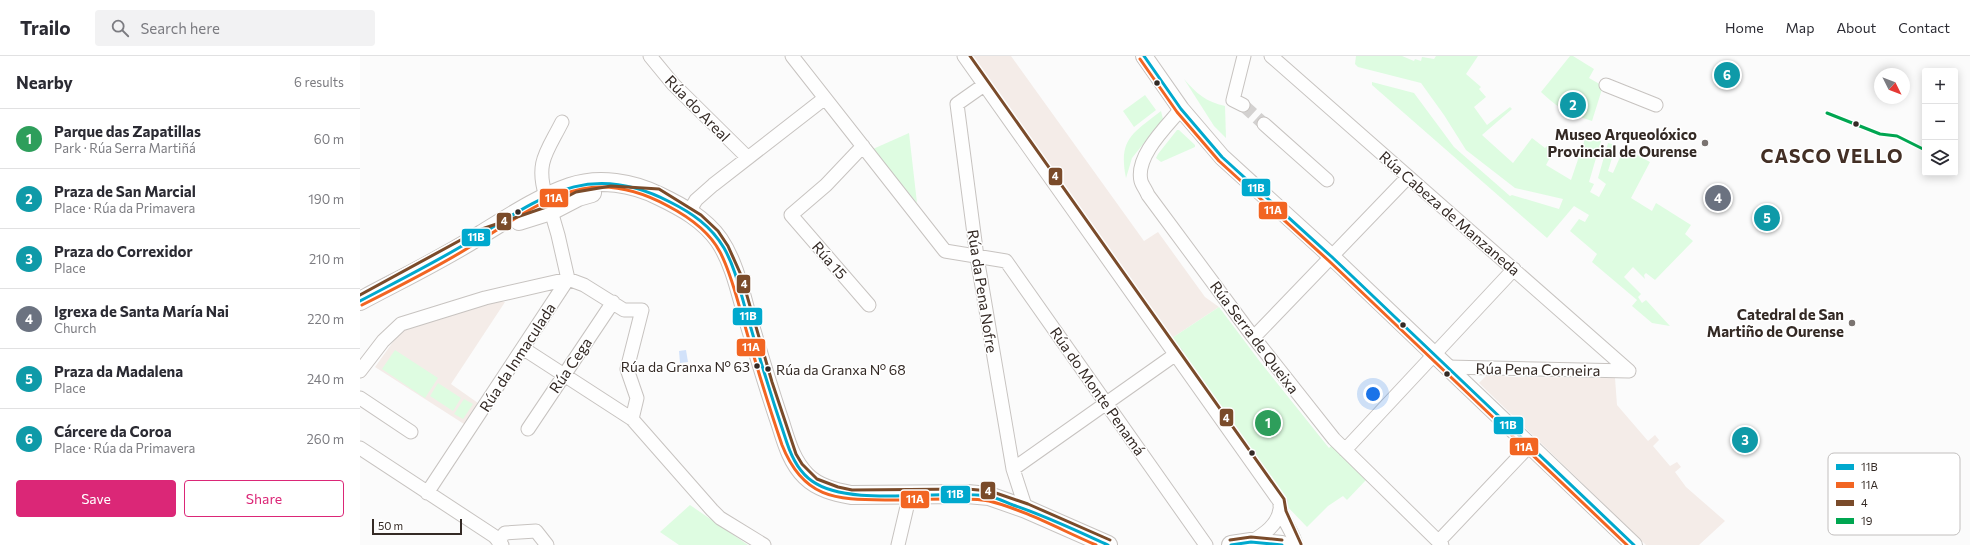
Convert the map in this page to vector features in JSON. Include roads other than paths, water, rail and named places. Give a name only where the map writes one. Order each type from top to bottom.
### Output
[{"type":"main road","points":[[360,301],[481,235],[548,204],[596,192],[657,194],[689,212],[714,234],[729,260],[791,456],[798,467],[814,483],[837,492],[868,496],[910,494],[979,495],[999,499],[1026,509],[1100,543]]},
{"type":"main road","points":[[1231,545],[1251,542],[1282,545]]},
{"type":"street","name":"Rúa do Areal","points":[[650,56],[673,84],[748,158]]},
{"type":"street","name":"Rúa do Monte Penamá","points":[[792,56],[945,251],[1006,261],[1206,545]]},
{"type":"street","points":[[964,56],[1176,354],[1280,506],[1294,536],[1296,545]]},
{"type":"street","points":[[1144,56],[1181,109],[1222,157],[1332,257],[1634,545]]},
{"type":"street","points":[[1238,103],[1244,56]]},
{"type":"street","name":"Rúa Cabeza de Manzaneda","points":[[1271,56],[1629,371]]},
{"type":"street","name":"Rúa da Pena Nofre","points":[[984,85],[957,104],[977,257],[1002,405],[1013,469],[1026,509]]},
{"type":"street","points":[[1606,85],[1656,105]]},
{"type":"street","points":[[689,212],[696,200],[707,190],[824,98]]},
{"type":"street","name":"Rúa Serra de Queixa","points":[[1181,109],[1151,147],[1143,160],[1141,167],[1141,182],[1148,195],[1254,338],[1334,439],[1440,543]]},
{"type":"street","points":[[562,122],[542,162],[542,183],[558,235],[568,279]]},
{"type":"street","points":[[1264,124],[1327,180]]},
{"type":"street","name":"Rúa 15","points":[[863,146],[826,185],[791,215],[869,305]]},
{"type":"street","points":[[1254,338],[1408,177]]},
{"type":"street","points":[[1345,450],[1514,270]]},
{"type":"street","points":[[360,372],[383,341],[401,324],[486,298],[568,279],[613,302],[624,310],[642,310],[627,369],[637,398],[632,419]]},
{"type":"street","name":"Rúa da Inmaculada","points":[[427,493],[524,349],[568,279]]},
{"type":"street","name":"Rúa Cega","points":[[528,429],[613,302]]},
{"type":"street","points":[[524,349],[632,419],[720,518],[764,545]]},
{"type":"street","points":[[1013,469],[1176,354]]},
{"type":"street","name":"Rúa Pena Corneira","points":[[1447,367],[1629,371]]},
{"type":"street","points":[[360,398],[412,432]]},
{"type":"street","points":[[1440,543],[1530,446]]},
{"type":"street","points":[[360,448],[498,541],[505,533],[536,531],[547,545]]},
{"type":"street","points":[[898,545],[910,494]]},
{"type":"street","points":[[1251,542],[1264,534],[1273,525],[1279,517],[1280,506]]},
{"type":"water","points":[[686,350],[688,362],[680,363],[679,351]]},
{"type":"tunnel","points":[[1243,105],[1264,124]]},
{"type":"place","name":"Cárcere da Coroa","points":[[1727,75]]},
{"type":"place","name":"Praza de San Marcial","points":[[1573,105]]},
{"type":"place","name":"Museo Arqueolóxico Provincial de Ourense","points":[[1705,143]]},
{"type":"place","name":"Igrexa de Santa María Nai","points":[[1718,198]]},
{"type":"place","name":"Praza da Madalena","points":[[1767,218]]},
{"type":"place","name":"Catedral de San Martiño de Ourense","points":[[1852,323]]},
{"type":"place","name":"Rúa da Granxa Nº 63","points":[[757,366]]},
{"type":"place","name":"Rúa da Granxa Nº 68","points":[[768,369]]},
{"type":"place","name":"Parque das Zapatillas","points":[[1268,423]]},
{"type":"place","name":"Praza do Correxidor","points":[[1745,440]]},
{"type":"district","name":"CASCO VELLO","points":[[1832,155]]}]
